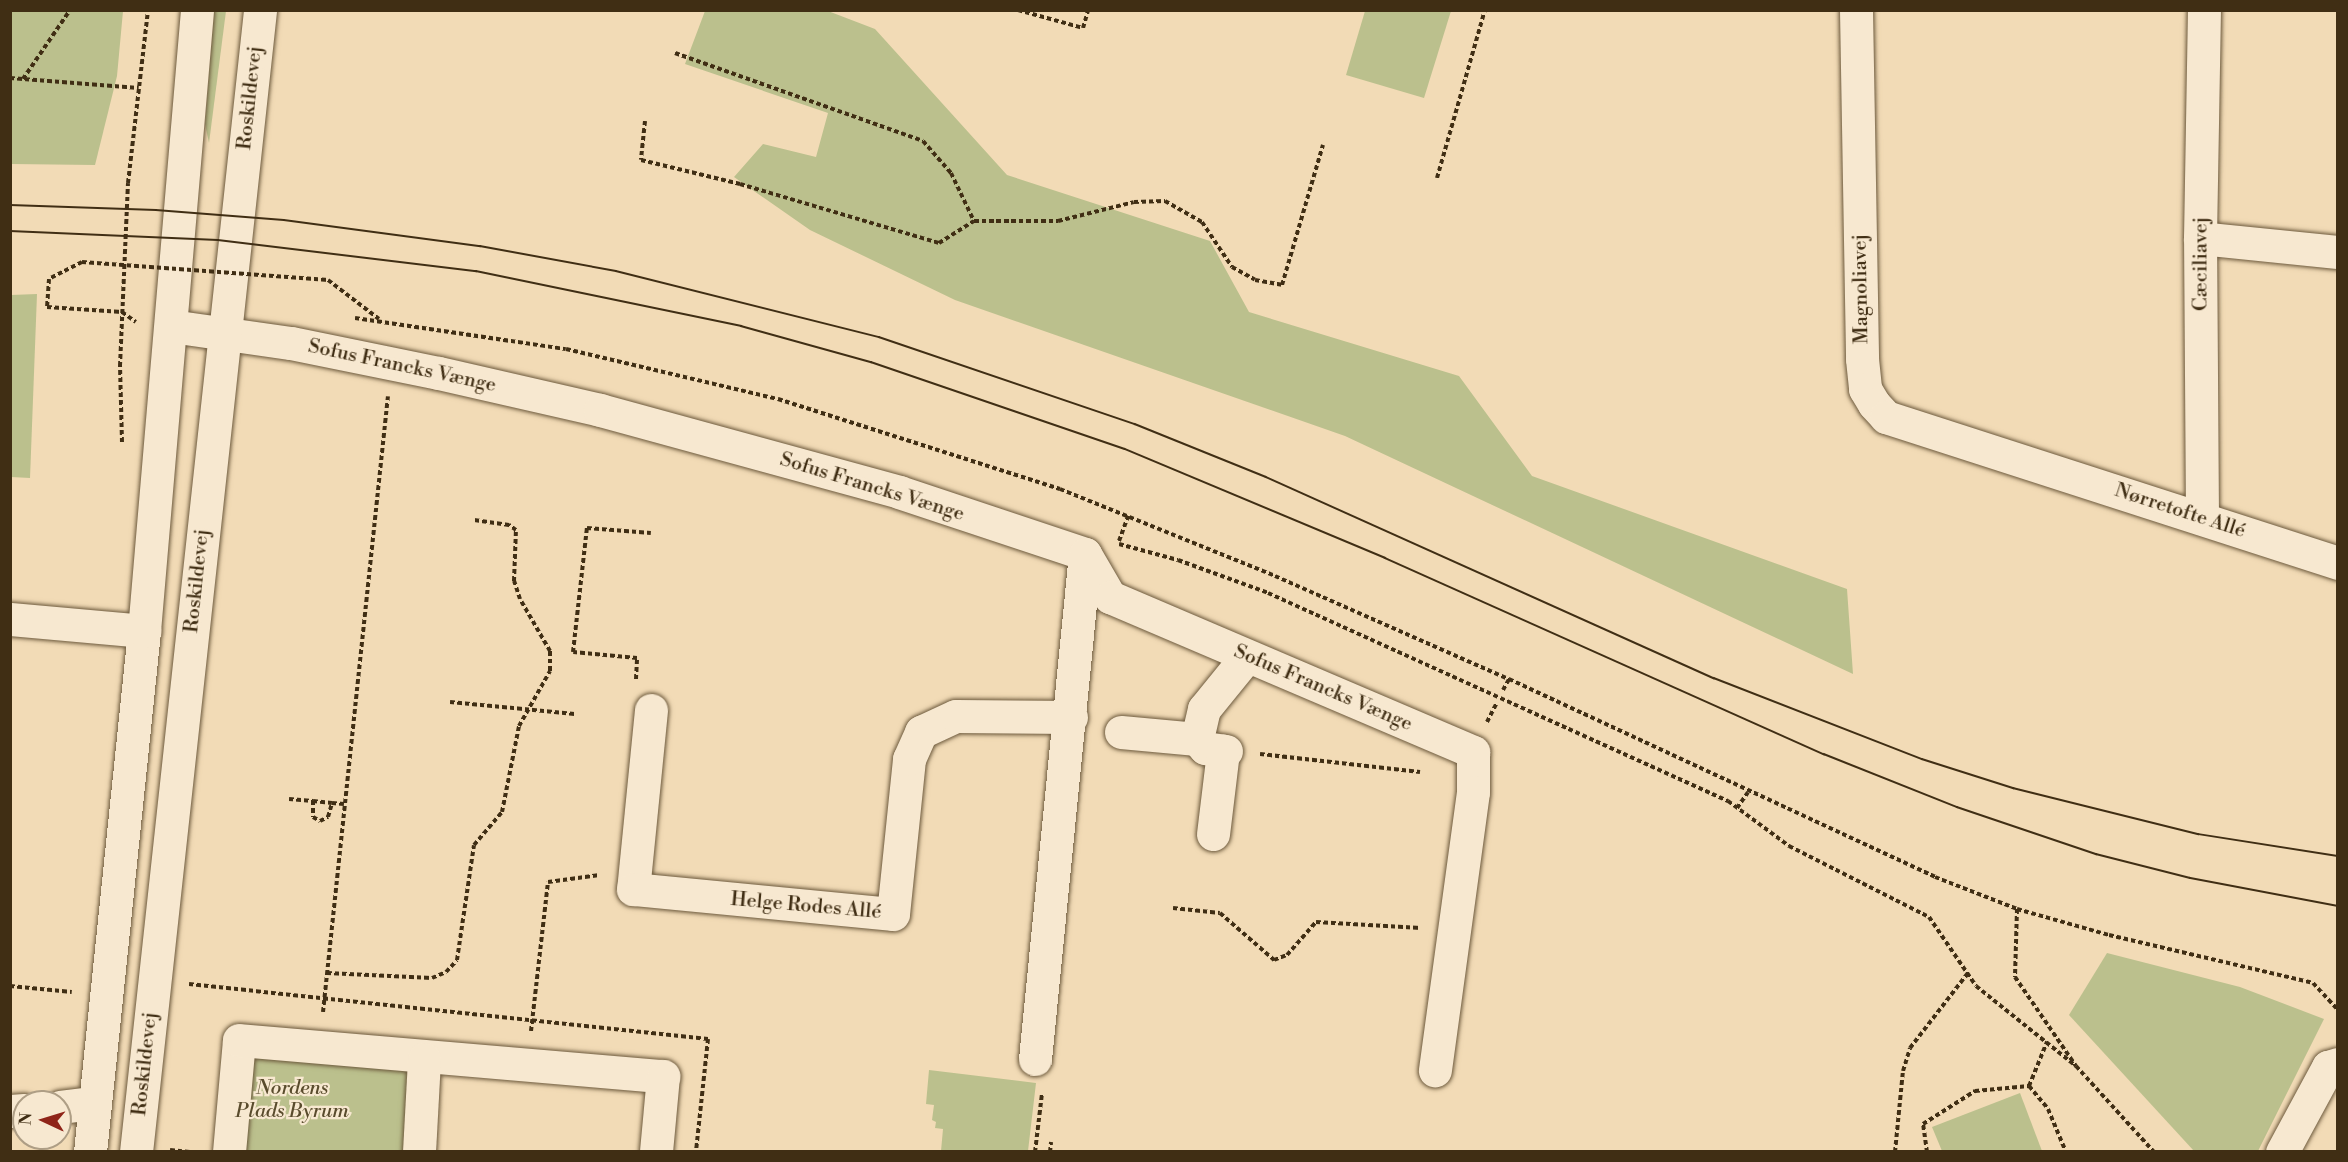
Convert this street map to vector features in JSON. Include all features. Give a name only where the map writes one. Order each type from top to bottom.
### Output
[{"type":"street","points":[[90,1152],[144,631],[197,10]]},
{"type":"street","name":"Roskildevej","points":[[136,1152],[260,10]]},
{"type":"street","name":"Magnoliavej","points":[[1856,10],[1865,389],[1886,417],[2023,459]]},
{"type":"street","name":"Cæciliavej","points":[[2202,518],[2200,238],[2204,10]]},
{"type":"street","points":[[2200,238],[2337,252]]},
{"type":"street","name":"Sofus Francks Vænge","points":[[171,326],[224,333],[392,363],[600,410],[876,485],[1085,554],[1110,597],[1473,752],[1473,792],[1454,929]]},
{"type":"street","name":"Nørretofte Allé","points":[[2023,459],[2337,563]]},
{"type":"street","points":[[1035,1059],[1071,717],[1085,554]]},
{"type":"street","points":[[10,620],[144,631]]},
{"type":"street","points":[[1213,834],[1215,747],[1204,709],[1247,656]]},
{"type":"street","points":[[634,880],[651,710]]},
{"type":"street","name":"Helge Rodes Allé","points":[[634,880],[893,914],[909,759],[921,732],[956,716],[1071,717]]},
{"type":"street","points":[[1121,732],[1215,747]]},
{"type":"street","points":[[1436,1070],[1454,929]]},
{"type":"street","points":[[229,1152],[239,1040],[424,1059],[663,1076],[656,1152]]},
{"type":"street","points":[[419,1152],[424,1059]]},
{"type":"street","points":[[2282,1152],[2328,1067],[2337,1064]]},
{"type":"street","points":[[72,1106],[95,1103]]},
{"type":"path","points":[[23,79],[70,10]]},
{"type":"path","points":[[148,10],[128,183],[122,312],[46,307],[48,279],[82,262],[328,280],[380,320]]},
{"type":"path","points":[[1018,10],[1083,28],[1088,10]]},
{"type":"path","points":[[1437,178],[1485,10]]},
{"type":"path","points":[[675,53],[923,141],[951,173],[974,221]]},
{"type":"path","points":[[10,78],[139,88]]},
{"type":"path","points":[[645,121],[641,160],[740,184],[939,243],[974,221],[1058,221],[1134,202],[1165,201],[1202,222],[1232,267],[1255,280],[1282,285],[1323,145]]},
{"type":"path","points":[[319,1047],[392,363]]},
{"type":"path","points":[[1118,544],[1128,516]]},
{"type":"path","points":[[327,973],[432,978],[446,972],[457,960],[474,845],[502,812],[508,797],[515,739],[552,663],[550,651],[520,599],[514,581],[516,530],[509,525],[472,520]]},
{"type":"path","points":[[651,533],[587,528],[573,652],[637,658],[635,700],[651,710]]},
{"type":"path","points":[[1085,554],[1118,544],[1178,560],[1268,593],[1737,808],[1789,846],[1929,917],[1976,986],[2076,1066]]},
{"type":"path","points":[[1503,690],[1509,679]]},
{"type":"path","points":[[450,702],[574,714]]},
{"type":"path","points":[[1487,722],[1497,702]]},
{"type":"path","points":[[1215,747],[1420,772]]},
{"type":"path","points":[[1737,808],[1748,792],[1935,878],[2017,909],[2313,983],[2337,1010]]},
{"type":"path","points":[[289,800],[344,804]]},
{"type":"path","points":[[313,801],[313,817],[320,821],[328,817],[332,803]]},
{"type":"path","points":[[528,1065],[548,882],[634,880]]},
{"type":"path","points":[[1173,908],[1220,913],[1274,960],[1287,956],[1316,922],[1454,929]]},
{"type":"path","points":[[2017,909],[2014,977],[2076,1066],[2154,1152]]},
{"type":"path","points":[[1895,1152],[1903,1071],[1910,1048],[1968,973]]},
{"type":"path","points":[[154,981],[267,992]]},
{"type":"path","points":[[10,986],[106,995]]},
{"type":"path","points":[[2029,1086],[2047,1042]]},
{"type":"path","points":[[1035,1059],[1043,1083],[1035,1152]]},
{"type":"path","points":[[1927,1152],[1923,1124],[1975,1091],[2029,1086]]},
{"type":"path","points":[[2029,1086],[2048,1109],[2067,1152]]},
{"type":"path","points":[[1050,1152],[1051,1142]]},
{"type":"green space","points":[[11,10],[123,11],[117,76],[95,165],[11,164]]},
{"type":"green space","points":[[214,11],[226,11],[209,143],[205,124]]},
{"type":"green space","points":[[705,11],[828,11],[875,29],[1007,175],[1210,241],[1249,312],[1459,376],[1532,476],[1847,589],[1853,674],[1345,436],[955,300],[810,230],[734,177],[763,144],[816,157],[828,113],[685,64]]},
{"type":"green space","points":[[1365,11],[1451,11],[1424,98],[1346,75]]},
{"type":"green space","points":[[37,294],[30,478],[11,477],[11,295]]},
{"type":"green space","points":[[2107,953],[2240,987],[2324,1019],[2258,1151],[2194,1151],[2069,1015]]},
{"type":"green space","name":"Nordens Plads Byrum","points":[[243,1045],[424,1059],[417,1151],[235,1152]]},
{"type":"green space","points":[[929,1070],[1036,1083],[1028,1151],[941,1151],[943,1129],[935,1128],[936,1122],[932,1120],[934,1105],[926,1104]]},
{"type":"green space","points":[[2020,1093],[2042,1151],[1942,1151],[1932,1127]]},
{"type":"tram line","points":[[10,205],[156,210],[284,220],[480,246],[616,271],[879,337],[1135,424],[1266,477],[1714,678],[1922,759],[2013,788],[2198,834],[2338,856]]},
{"type":"tram line","points":[[10,231],[218,240],[476,271],[741,326],[871,362],[1125,449],[1385,558],[1824,754],[1957,807],[2096,854],[2190,878],[2338,906]]}]
